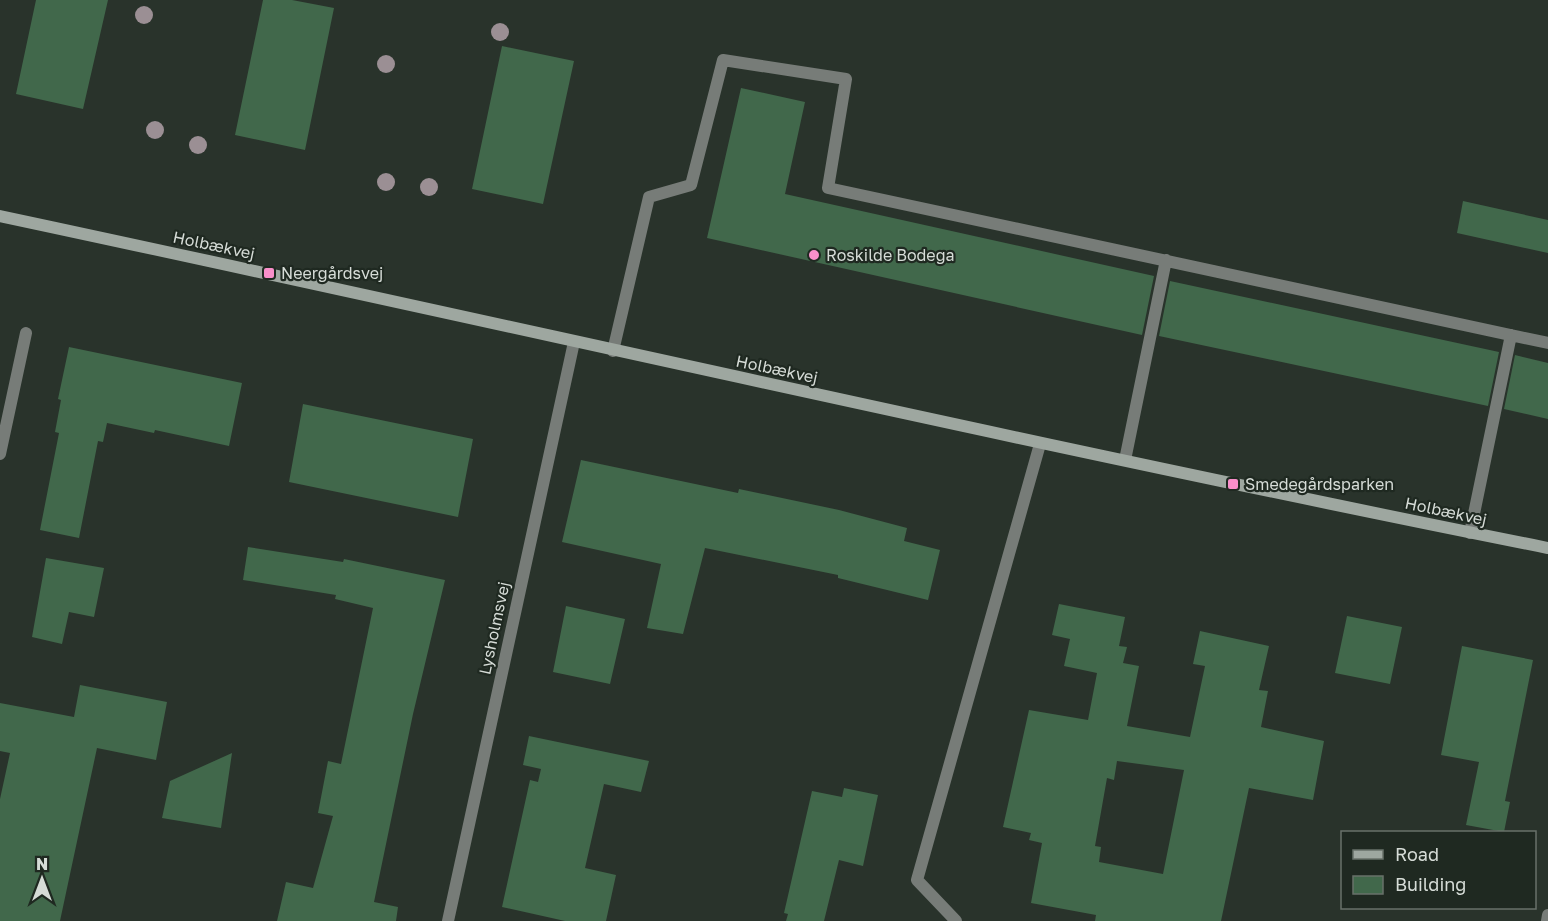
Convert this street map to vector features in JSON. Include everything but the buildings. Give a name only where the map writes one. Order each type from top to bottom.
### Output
[{"type":"street","points":[[613,351],[649,197],[692,184],[723,60],[846,79],[828,188],[1548,343]]},
{"type":"street","name":"Holbækvej","points":[[0,216],[269,273],[1040,444],[1548,548]]},
{"type":"street","points":[[1125,460],[1166,260]]},
{"type":"street","points":[[0,454],[26,333]]},
{"type":"street","points":[[1470,533],[1511,335]]},
{"type":"street","name":"Lysholmsvej","points":[[448,921],[574,342]]},
{"type":"street","points":[[956,921],[916,880],[1040,444]]},
{"type":"street","points":[[1547,921],[1548,915]]},
{"type":"place","name":"Roskilde Bodega","points":[[814,255]]},
{"type":"place","name":"Neergårdsvej","points":[[269,273]]},
{"type":"place","name":"Smedegårdsparken","points":[[1233,484]]}]
